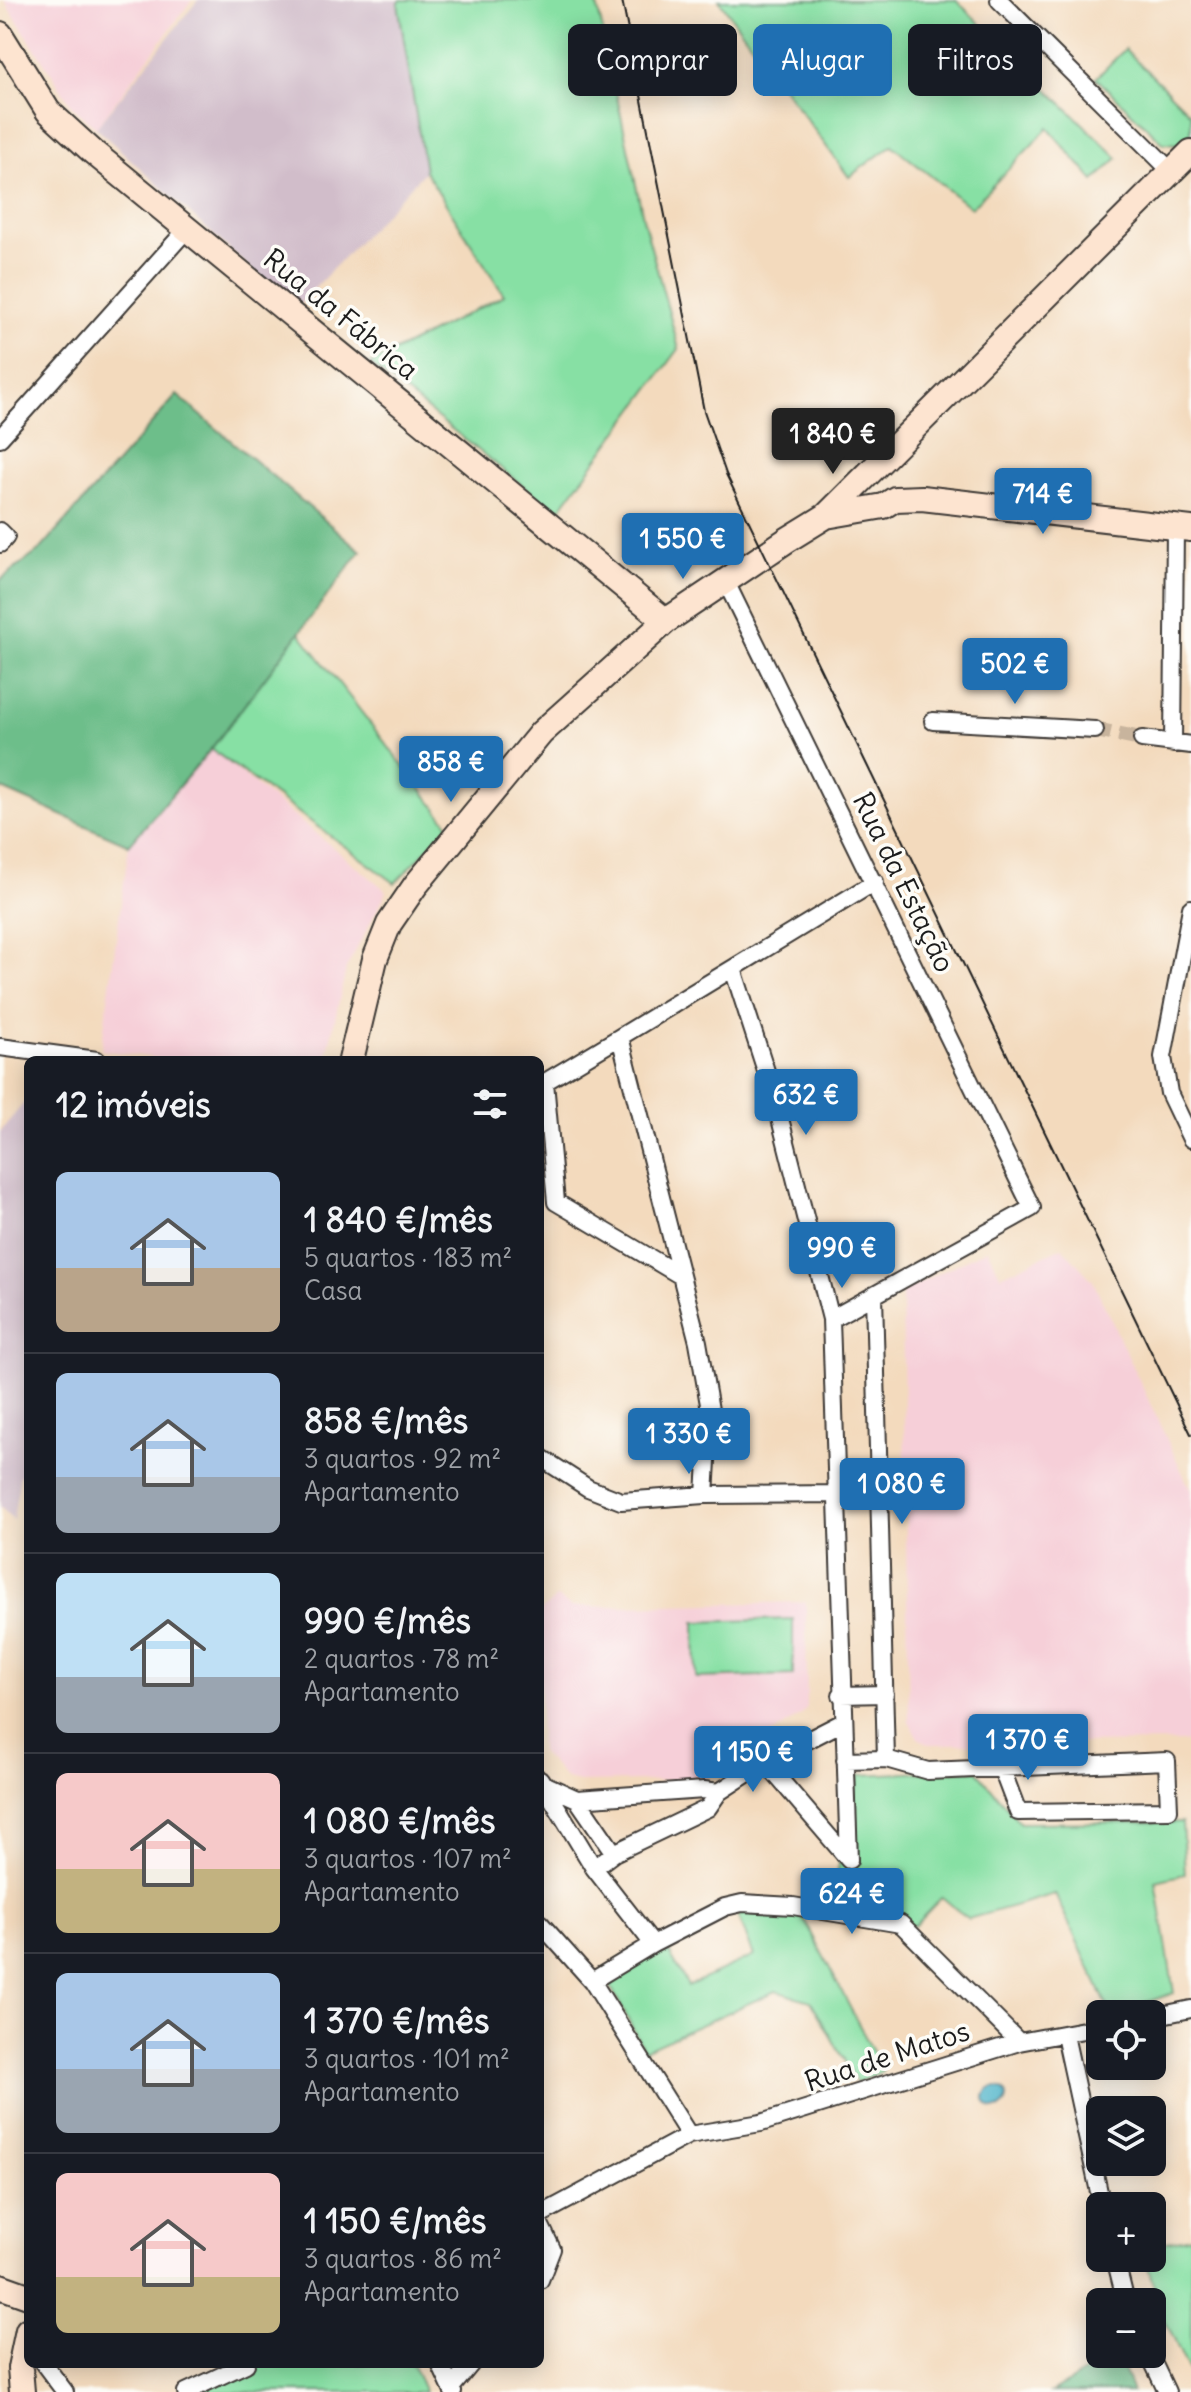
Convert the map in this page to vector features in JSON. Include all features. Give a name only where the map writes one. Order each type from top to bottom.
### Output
[{"type":"street","points":[[999,0],[1171,171]]},
{"type":"street","name":"Rua da Fábrica","points":[[0,34],[48,111],[93,152],[666,621]]},
{"type":"street","points":[[352,1056],[375,959],[389,924],[415,886],[541,733],[666,621],[826,516],[1191,152]]},
{"type":"street","points":[[0,438],[188,228]]},
{"type":"street","points":[[874,470],[878,487],[895,499]]},
{"type":"street","points":[[826,516],[884,506],[895,499],[945,499],[1183,529],[1173,744]]},
{"type":"street","points":[[0,531],[6,537],[0,544]]},
{"type":"street","name":"Rua da Estação","points":[[726,582],[1032,1208],[874,1295]]},
{"type":"street","points":[[933,721],[1095,730]]},
{"type":"street","points":[[1142,739],[1191,745]]},
{"type":"street","points":[[681,1276],[556,1202],[545,1082],[875,882]]},
{"type":"street","points":[[1191,908],[1163,1057],[1169,1093],[1191,1139]]},
{"type":"street","points":[[733,969],[775,1099],[831,1319],[839,1494],[841,1695],[849,1860],[765,1762]]},
{"type":"street","points":[[620,1037],[698,1342],[710,1410],[705,1495]]},
{"type":"street","points":[[0,1047],[67,1056]]},
{"type":"street","points":[[831,1319],[874,1295],[886,1759]]},
{"type":"street","points":[[544,1460],[588,1488],[621,1501],[705,1495],[839,1494]]},
{"type":"street","points":[[841,1695],[885,1694]]},
{"type":"street","points":[[594,1868],[614,1853],[708,1808],[719,1792],[765,1762],[843,1722]]},
{"type":"street","points":[[845,1760],[886,1759],[928,1771],[1001,1767],[1167,1761],[1169,1810],[1018,1812],[1001,1767]]},
{"type":"street","points":[[544,1784],[577,1799],[719,1792]]},
{"type":"street","points":[[544,1788],[594,1868],[653,1944]]},
{"type":"street","points":[[577,1799],[614,1853]]},
{"type":"street","points":[[592,1981],[653,1944],[725,1907],[742,1903],[793,1906],[901,1924],[1019,2042]]},
{"type":"street","points":[[544,1927],[592,1981],[689,2135]]},
{"type":"street","points":[[1166,2014],[1191,2009]]},
{"type":"street","name":"Rua de Matos","points":[[544,2213],[689,2135],[761,2123],[1019,2042],[1086,2030]]},
{"type":"street","points":[[1065,2035],[1099,2192]]},
{"type":"street","points":[[544,2229],[552,2249],[544,2270]]},
{"type":"street","points":[[0,2286],[24,2295]]},
{"type":"street","points":[[22,2392],[20,2368],[24,2352]]},
{"type":"street","points":[[47,2368],[65,2392]]},
{"type":"street","points":[[186,2392],[237,2368]]},
{"type":"street","points":[[442,2368],[452,2389],[468,2368]]},
{"type":"street","points":[[1156,2368],[1167,2392]]},
{"type":"shaded area","points":[[4,0],[192,0],[96,128],[72,106]]},
{"type":"shaded area","points":[[198,0],[401,0],[398,4],[425,171],[295,309],[96,128]]},
{"type":"shaded area","points":[[211,749],[387,891],[346,969],[327,1056],[142,1056],[101,1050],[129,845]]},
{"type":"shaded area","points":[[24,1103],[24,1476],[20,1475],[13,1520],[0,1506],[0,1132]]},
{"type":"shaded area","points":[[1062,1247],[1093,1281],[1191,1491],[1191,1774],[1189,1742],[929,1744],[918,1738],[909,1722],[902,1292],[987,1249],[1001,1276]]},
{"type":"shaded area","points":[[557,1597],[571,1607],[806,1602],[807,1707],[801,1715],[703,1780],[579,1782],[566,1779],[544,1756],[544,1608]]},
{"type":"green space","points":[[401,0],[596,0],[601,24],[568,24],[568,96],[617,96],[644,222],[679,349],[557,513],[370,364],[504,295],[425,171],[398,3]]},
{"type":"green space","points":[[719,0],[956,0],[981,24],[908,24],[908,96],[1042,96],[1042,84],[1118,158],[1094,181],[1048,128],[971,208],[892,145],[849,177],[790,96],[892,96],[892,24],[753,24],[753,46]]},
{"type":"green space","points":[[1125,49],[1191,114],[1191,133],[1179,144],[1163,143],[1096,78]]},
{"type":"green space","points":[[177,395],[361,551],[211,749],[129,845],[0,788],[0,580],[40,550]]},
{"type":"green space","points":[[299,632],[450,826],[395,883],[211,749]]},
{"type":"green space","points":[[793,1619],[793,1675],[696,1678],[695,1622]]},
{"type":"green space","points":[[976,1770],[1020,1823],[1182,1822],[1185,1874],[1156,1881],[1174,1993],[1153,2000],[1104,2000],[1055,1894],[968,1919],[942,1897],[914,1926],[831,1900],[859,1775]]},
{"type":"green space","points":[[737,1912],[802,1915],[883,2071],[857,2083],[811,2001],[776,1991],[644,2050],[604,1974],[663,1942],[688,1986],[754,1956]]},
{"type":"green space","points":[[1191,2237],[1191,2376],[1166,2322],[1166,2288],[1154,2288],[1149,2272],[1166,2272],[1166,2242]]},
{"type":"green space","points":[[247,2368],[414,2368],[425,2392],[192,2392]]},
{"type":"green space","points":[[1087,2368],[1122,2368],[1132,2392],[1051,2392],[1084,2373]]},
{"type":"water","points":[[996,2087],[1004,2090],[1007,2098],[1004,2106],[996,2109],[988,2106],[985,2098],[988,2090]]},
{"type":"tunnel","points":[[1095,730],[1142,739]]},
{"type":"tram line","points":[[622,0],[704,411],[726,474],[1191,1434]]}]
